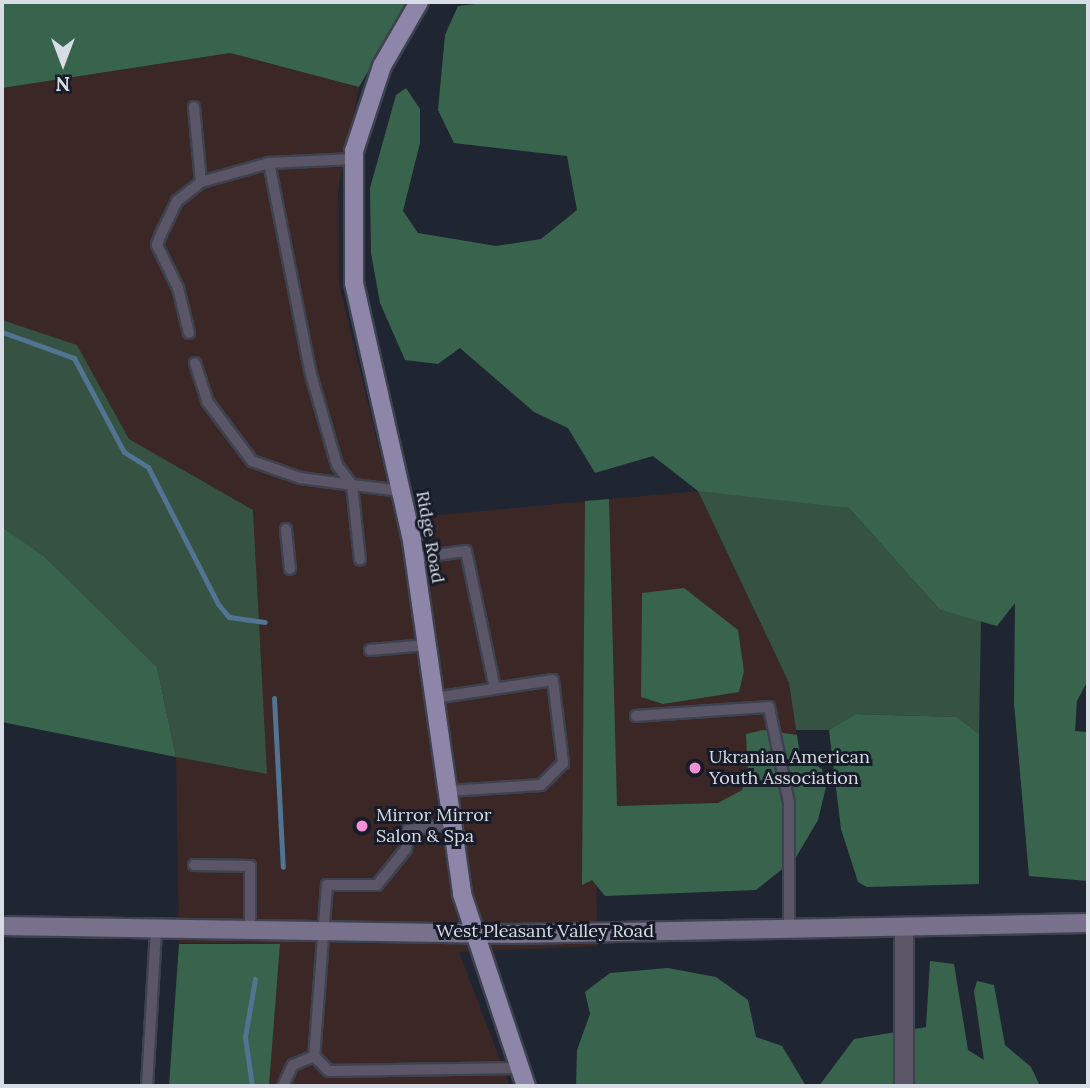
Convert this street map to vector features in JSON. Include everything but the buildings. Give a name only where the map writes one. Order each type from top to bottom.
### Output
[{"type":"main road","name":"Ridge Road","points":[[419,2],[382,66],[354,159],[354,283],[414,558],[452,824],[472,933],[526,1086]]},
{"type":"main road","name":"West Pleasant Valley Road","points":[[2,926],[472,933],[1088,923]]},
{"type":"street","points":[[904,927],[904,1086]]},
{"type":"lane","points":[[194,107],[201,182]]},
{"type":"lane","points":[[189,333],[178,288],[157,245],[177,201],[201,182],[269,163],[354,159]]},
{"type":"lane","points":[[269,163],[310,371],[337,466],[352,485],[360,560]]},
{"type":"lane","points":[[195,363],[207,401],[252,461],[285,474],[400,491]]},
{"type":"lane","points":[[286,529],[290,569]]},
{"type":"lane","points":[[414,558],[466,551],[495,689]]},
{"type":"lane","points":[[370,650],[426,645]]},
{"type":"lane","points":[[434,698],[553,680],[563,763],[541,785],[447,791]]},
{"type":"lane","points":[[636,716],[769,707],[789,803],[789,929]]},
{"type":"lane","points":[[452,824],[408,830],[406,849],[377,885],[327,885],[320,930],[314,1056],[329,1071],[520,1068]]},
{"type":"lane","points":[[194,865],[250,866],[250,930]]},
{"type":"lane","points":[[147,1086],[156,928]]},
{"type":"lane","points":[[283,1086],[293,1065],[314,1056]]},
{"type":"shaded area","points":[[230,53],[359,87],[338,190],[339,284],[396,519],[698,491],[789,683],[807,806],[596,817],[597,946],[459,952],[510,1086],[269,1086],[280,944],[179,943],[176,757],[266,774],[253,510],[129,439],[77,345],[2,320],[2,88]]},
{"type":"green space","points":[[2,2],[408,2],[359,87],[230,53],[2,88]]},
{"type":"green space","points":[[492,2],[1088,2],[1088,680],[1077,701],[1075,731],[1088,732],[1088,881],[1029,876],[1014,703],[1015,603],[997,626],[940,610],[849,508],[698,491],[653,456],[595,473],[568,428],[534,412],[460,348],[438,364],[405,360],[380,303],[371,253],[370,188],[396,95],[406,88],[420,109],[420,143],[403,211],[418,233],[496,246],[541,239],[577,210],[567,156],[454,143],[438,110],[445,35],[458,6]]},
{"type":"green space","points":[[2,320],[77,345],[129,439],[253,510],[267,774],[176,757],[157,667],[44,556],[2,527]]},
{"type":"green space","points":[[726,490],[849,508],[940,610],[981,621],[979,734],[957,717],[855,714],[829,730],[796,730],[789,683],[698,491]]},
{"type":"green space","points":[[609,499],[617,806],[718,803],[742,790],[748,773],[746,734],[763,730],[797,735],[800,755],[822,769],[826,787],[818,820],[795,859],[756,890],[605,896],[592,880],[582,885],[585,501]]},
{"type":"green space","points":[[2,527],[44,556],[157,667],[176,757],[2,722]]},
{"type":"green space","points":[[684,588],[738,630],[744,671],[739,692],[663,704],[641,697],[642,593]]},
{"type":"green space","points":[[855,714],[957,717],[979,734],[979,884],[867,887],[858,882],[841,829],[829,730]]},
{"type":"green space","points":[[179,944],[280,944],[269,1086],[169,1086]]},
{"type":"green space","points":[[930,961],[954,964],[968,1050],[984,1060],[974,991],[977,981],[994,985],[1005,1045],[1031,1067],[1040,1086],[819,1086],[854,1039],[926,1027]]},
{"type":"green space","points":[[668,968],[716,977],[748,1000],[756,1037],[782,1046],[806,1086],[576,1086],[577,1050],[590,1014],[585,992],[610,973]]},
{"type":"waterway","points":[[2,332],[74,358],[124,452],[148,467],[218,604],[229,617],[265,622]]},
{"type":"waterway","points":[[274,698],[283,867]]},
{"type":"waterway","points":[[252,1086],[245,1037],[255,979]]},
{"type":"place","name":"Ukranian American Youth Association","points":[[695,768]]},
{"type":"place","name":"Mirror Mirror Salon & Spa","points":[[362,826]]}]
